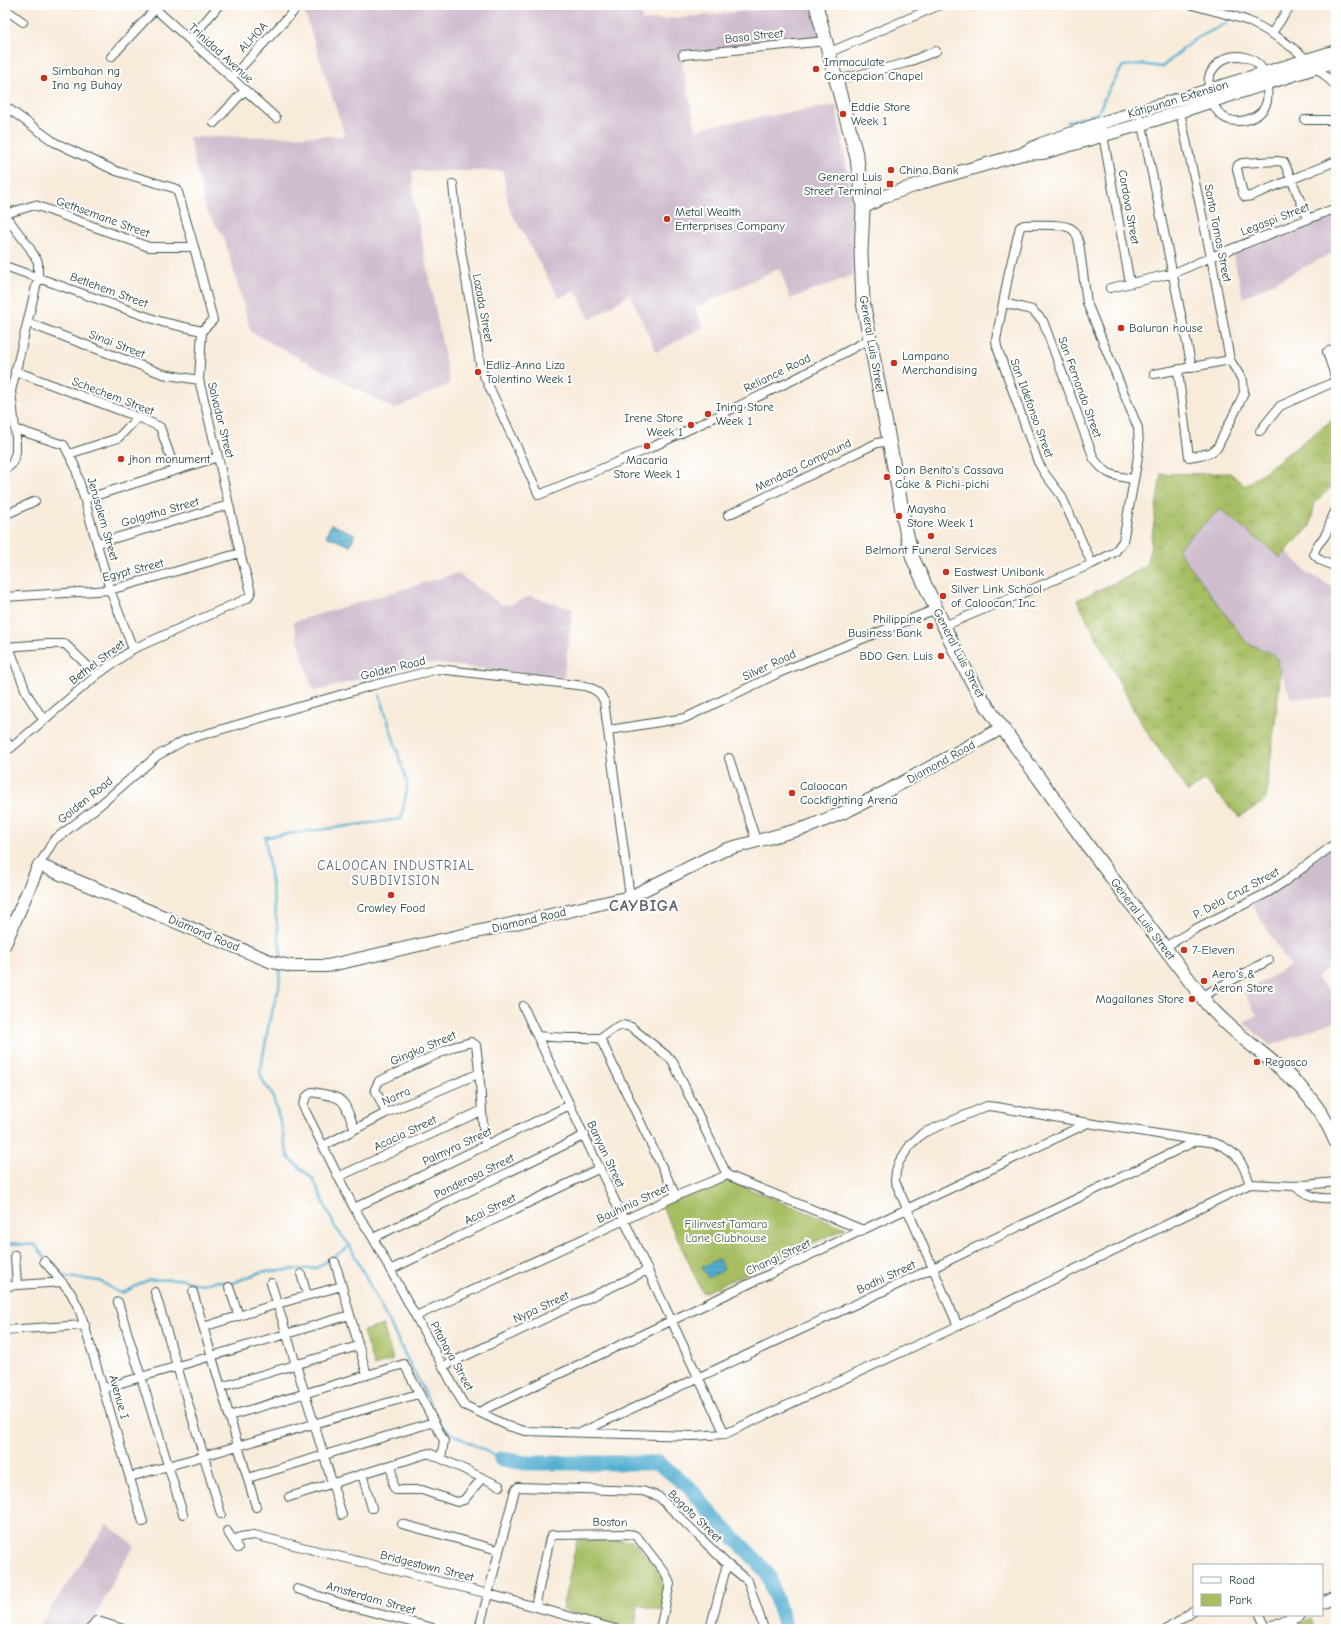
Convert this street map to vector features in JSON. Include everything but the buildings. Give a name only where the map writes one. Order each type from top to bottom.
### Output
[{"type":"main road","name":"General Luis Street","points":[[816,5],[857,158],[863,208],[861,283],[906,531],[914,558],[936,609],[977,691],[1002,728],[1201,997],[1219,1017],[1291,1076],[1304,1090],[1325,1118],[1336,1142]]},
{"type":"main road","name":"Katipunan Extension","points":[[1265,78],[1308,59],[1336,51]]},
{"type":"main road","name":"Katipunan Extension","points":[[1102,129],[1140,111],[1210,95],[1265,78],[1336,62]]},
{"type":"main road","name":"Katipunan Extension","points":[[863,208],[885,196],[921,183],[1022,154],[1041,144],[1102,129],[1142,124],[1180,112],[1210,95]]},
{"type":"main road","name":"Diamond Road","points":[[39,864],[281,964],[327,966],[630,897],[724,850],[808,827],[847,811],[887,791],[1002,728]]},
{"type":"main road","points":[[5,944],[39,864]]},
{"type":"main road","points":[[1323,1602],[1336,1596]]},
{"type":"main road","points":[[1270,1629],[1297,1616]]},
{"type":"street","points":[[190,40],[220,5]]},
{"type":"street","name":"Basa Street","points":[[684,55],[828,46],[940,5]]},
{"type":"street","points":[[1192,5],[1246,20],[1272,33],[1308,59],[1336,86]]},
{"type":"street","points":[[1272,33],[1290,5]]},
{"type":"street","points":[[111,57],[155,6]]},
{"type":"street","name":"Trinidad Avenue","points":[[155,6],[231,78],[276,118]]},
{"type":"street","points":[[5,9],[24,22]]},
{"type":"street","name":"ALHOA","points":[[231,78],[293,12]]},
{"type":"street","points":[[837,80],[906,63],[936,51]]},
{"type":"street","points":[[1235,56],[1246,57],[1256,63],[1265,78],[1267,102],[1259,113],[1248,121],[1234,122],[1222,116],[1210,95],[1209,77],[1215,67],[1224,59],[1235,56]]},
{"type":"street","points":[[214,123],[245,90]]},
{"type":"street","name":"Salvador Street","points":[[5,106],[54,142],[116,171],[177,189],[213,320],[202,332],[199,380],[240,553],[251,592]]},
{"type":"street","points":[[1140,111],[1192,368]]},
{"type":"street","name":"Santo Tomas Street","points":[[1178,371],[1189,457],[1210,453],[1217,448],[1244,393],[1242,382],[1230,360],[1180,112]]},
{"type":"street","points":[[1305,120],[1336,120]]},
{"type":"street","name":"Cordova Street","points":[[1102,129],[1130,283]]},
{"type":"street","points":[[1308,219],[1292,179],[1284,162],[1242,163],[1238,165],[1237,169],[1243,194],[1246,197],[1251,196],[1292,179],[1336,161]]},
{"type":"street","name":"Lozada Street","points":[[454,184],[457,226],[481,369],[539,495]]},
{"type":"street","name":"Gethsemane Street","points":[[5,215],[35,205],[149,247],[194,247]]},
{"type":"street","name":"Legaspi Street","points":[[1110,288],[1174,273],[1210,257],[1336,208]]},
{"type":"street","points":[[5,215],[29,247],[38,262],[38,278],[11,391],[16,452],[12,464],[5,470]]},
{"type":"street","name":"San Ildefonso Street","points":[[1024,225],[1065,227],[1072,229],[1077,235],[1087,303],[1138,428],[1139,448],[1134,479],[1123,541],[1115,552],[1092,564],[1061,495],[1044,474],[1038,462],[997,347],[996,340],[1009,272],[1020,227],[1024,225]]},
{"type":"street","name":"Betlehem Street","points":[[7,267],[162,322],[202,332]]},
{"type":"street","name":"San Fernando Street","points":[[1004,303],[1032,310],[1043,321],[1094,459],[1103,470],[1114,476],[1134,479]]},
{"type":"street","name":"Sinai Street","points":[[28,323],[163,374],[199,380]]},
{"type":"street","name":"Reliance Road","points":[[539,495],[648,449],[793,380],[870,339]]},
{"type":"street","points":[[1260,431],[1280,406],[1334,382],[1335,376],[1327,352],[1336,348]]},
{"type":"street","points":[[1154,374],[1178,371],[1230,360]]},
{"type":"street","name":"Schechem Street","points":[[15,371],[138,417],[160,427],[175,470]]},
{"type":"street","points":[[69,454],[118,438],[138,417]]},
{"type":"street","name":"Jerusalem Street","points":[[15,429],[64,445],[69,454],[75,466],[85,499],[110,590],[133,649]]},
{"type":"street","name":"Mendoza Compound","points":[[728,515],[877,443],[889,441]]},
{"type":"street","points":[[85,499],[218,457]]},
{"type":"street","points":[[5,515],[35,501]]},
{"type":"street","name":"Golgotha Street","points":[[98,543],[229,505]]},
{"type":"street","points":[[1336,510],[1332,516],[1332,531],[1315,547],[1314,554],[1320,560],[1336,567]]},
{"type":"street","name":"Egypt Street","points":[[5,597],[110,590],[240,553]]},
{"type":"street","points":[[944,626],[1092,564]]},
{"type":"street","name":"Bethel Street","points":[[5,740],[11,748],[43,719],[97,675],[133,649],[248,598],[251,592]]},
{"type":"street","name":"Silver Road","points":[[609,730],[685,718],[783,671],[936,609]]},
{"type":"street","points":[[43,719],[28,694],[7,647],[65,644],[97,675]]},
{"type":"street","name":"Golden Road","points":[[39,864],[54,840],[100,805],[157,756],[185,740],[438,669],[544,680],[585,686],[600,694],[604,701],[609,730],[630,897]]},
{"type":"street","points":[[729,758],[756,840]]},
{"type":"street","name":"P. Dela Cruz Street","points":[[1165,947],[1195,929],[1267,893],[1336,843]]},
{"type":"street","points":[[1201,997],[1269,960]]},
{"type":"street","name":"Banyan Street","points":[[523,1006],[699,1376],[725,1434]]},
{"type":"street","points":[[537,1036],[600,1038],[622,1025],[631,1027],[672,1060],[727,1175],[863,1230]]},
{"type":"street","points":[[600,1038],[676,1196]]},
{"type":"street","name":"Gingko Street","points":[[386,1113],[375,1089],[379,1081],[453,1047],[470,1042],[476,1045],[480,1073]]},
{"type":"street","points":[[480,1073],[481,1111],[485,1146]]},
{"type":"street","name":"Narra","points":[[323,1146],[386,1113],[480,1073]]},
{"type":"street","name":"Pitahaya Street","points":[[355,1129],[343,1100],[334,1096],[312,1092],[306,1097],[303,1106],[338,1177],[354,1208],[373,1238],[444,1366],[464,1405],[508,1426],[525,1431],[693,1436],[725,1434]]},
{"type":"street","name":"Palmyra Street","points":[[354,1208],[570,1105]]},
{"type":"street","points":[[958,1326],[895,1181],[899,1162],[911,1144],[922,1133],[988,1106],[1088,1124],[1215,1143],[1231,1150],[1238,1156],[1250,1184]]},
{"type":"street","name":"Acacia Street","points":[[338,1177],[481,1111]]},
{"type":"street","name":"Changi Street","points":[[479,1412],[1088,1124]]},
{"type":"street","name":"Ponderosa Street","points":[[373,1238],[585,1135]]},
{"type":"street","name":"Bodhi Street","points":[[582,1432],[699,1376],[933,1268],[1198,1140]]},
{"type":"street","name":"Acai Street","points":[[390,1270],[600,1168]]},
{"type":"street","name":"Bauhinia Street","points":[[416,1316],[676,1196],[727,1175]]},
{"type":"street","points":[[725,1434],[958,1326],[1250,1184],[1294,1186],[1336,1182]]},
{"type":"street","points":[[1294,1186],[1311,1197],[1320,1199],[1336,1198]]},
{"type":"street","points":[[15,1255],[17,1286]]},
{"type":"street","name":"Avenue I","points":[[44,1261],[77,1302],[143,1522]]},
{"type":"street","points":[[335,1262],[367,1375]]},
{"type":"street","name":"Nypa Street","points":[[444,1366],[648,1270]]},
{"type":"street","points":[[301,1274],[307,1295]]},
{"type":"street","points":[[5,1286],[62,1282]]},
{"type":"street","points":[[271,1283],[342,1515]]},
{"type":"street","points":[[203,1327],[307,1295],[342,1286]]},
{"type":"street","points":[[229,1287],[239,1316]]},
{"type":"street","points":[[155,1292],[221,1514]]},
{"type":"street","points":[[193,1292],[256,1507]]},
{"type":"street","points":[[118,1302],[183,1514]]},
{"type":"street","points":[[104,1388],[350,1315]]},
{"type":"street","points":[[5,1330],[85,1325]]},
{"type":"street","points":[[221,1387],[358,1346]]},
{"type":"street","points":[[230,1416],[404,1364],[418,1394],[444,1442],[441,1458]]},
{"type":"street","points":[[130,1477],[418,1394]]},
{"type":"street","points":[[248,1478],[434,1422]]},
{"type":"street","points":[[289,1497],[392,1466],[429,1453],[500,1486]]},
{"type":"street","points":[[392,1466],[393,1486],[396,1490],[422,1490],[457,1502],[464,1500],[482,1478]]},
{"type":"street","points":[[362,1474],[372,1508]]},
{"type":"street","name":"Bogota Street","points":[[498,1550],[515,1490],[518,1487],[642,1491],[658,1496],[748,1582],[764,1629]]},
{"type":"street","points":[[402,1524],[498,1550],[489,1594],[479,1629]]},
{"type":"street","points":[[227,1531],[238,1548]]},
{"type":"street","name":"Boston","points":[[534,1607],[552,1534],[634,1535],[666,1574],[670,1584],[660,1629]]},
{"type":"street","name":"Bridgestown Street","points":[[233,1540],[240,1537],[254,1536],[489,1594],[615,1629]]},
{"type":"street","points":[[710,1629],[728,1564]]},
{"type":"street","name":"Amsterdam Street","points":[[297,1589],[353,1607],[437,1629]]},
{"type":"street","points":[[1167,1629],[1193,1611]]},
{"type":"street","points":[[1260,1616],[1267,1629]]},
{"type":"street","points":[[90,1629],[96,1621],[98,1621],[123,1629]]},
{"type":"shaded area","points":[[326,5],[638,5],[643,21],[813,5],[822,38],[680,52],[696,131],[708,126],[836,105],[852,198],[853,275],[790,299],[780,268],[695,308],[704,327],[656,352],[630,294],[590,320],[576,290],[559,298],[509,208],[503,171],[412,171],[414,200],[450,384],[394,409],[251,332],[224,237],[206,211],[189,137],[345,136],[303,7]]},
{"type":"shaded area","points":[[1336,212],[1336,251],[1243,298],[1233,254]]},
{"type":"shaded area","points":[[1220,509],[1281,558],[1286,551],[1308,573],[1336,589],[1336,698],[1291,698],[1275,655],[1247,643],[1177,549]]},
{"type":"shaded area","points":[[457,573],[502,605],[509,605],[530,596],[573,609],[564,677],[420,662],[313,692],[293,622]]},
{"type":"shaded area","points":[[1336,844],[1336,962],[1316,978],[1336,997],[1336,1020],[1271,1046],[1244,1023],[1257,1015],[1244,992],[1290,966],[1252,905]]},
{"type":"shaded area","points":[[107,1524],[135,1546],[122,1565],[89,1629],[37,1629]]},
{"type":"green space","points":[[1332,420],[1336,443],[1336,483],[1315,502],[1310,527],[1281,558],[1220,509],[1177,549],[1247,643],[1275,655],[1281,670],[1266,800],[1239,817],[1204,780],[1188,792],[1139,720],[1077,600],[1129,576],[1148,563],[1161,474],[1230,473],[1245,486]]},
{"type":"green space","name":"Filinvest Tamara Lane Clubhouse","points":[[722,1178],[846,1228],[703,1293],[662,1206]]},
{"type":"green space","points":[[383,1325],[393,1360],[374,1366],[363,1331]]},
{"type":"green space","points":[[577,1540],[633,1541],[667,1580],[662,1611],[638,1605],[635,1629],[631,1629],[562,1610]]},
{"type":"green space","points":[[1311,1618],[1317,1629],[1288,1629]]},
{"type":"water","points":[[331,524],[355,534],[350,546],[326,536]]},
{"type":"water","points":[[719,1259],[724,1270],[708,1278],[702,1267]]},
{"type":"waterway","points":[[1235,11],[1237,5]]},
{"type":"waterway","points":[[1067,122],[1098,113],[1106,95],[1123,66],[1140,64],[1162,67],[1195,39],[1227,23]]},
{"type":"waterway","points":[[282,961],[265,837],[401,819],[407,783],[380,695]]},
{"type":"waterway","points":[[280,968],[279,988],[270,1018],[260,1073],[265,1085],[271,1091],[280,1121],[288,1157],[313,1179],[335,1227],[350,1246],[441,1425],[449,1432],[501,1459]]},
{"type":"waterway","points":[[5,1243],[35,1245],[47,1260]]},
{"type":"waterway","points":[[60,1276],[100,1281],[118,1292],[123,1293],[148,1280],[183,1279],[200,1284],[219,1281],[230,1284],[261,1272],[316,1268],[350,1246]]},
{"type":"waterway","points":[[501,1459],[526,1463],[658,1463],[689,1487],[715,1519],[759,1563],[769,1577],[786,1629]]},
{"type":"place","name":"Immaculate Concepcion Chapel","points":[[816,69]]},
{"type":"place","name":"Simbahan ng Ina ng Buhay","points":[[44,78]]},
{"type":"place","name":"Eddie Store Week 1","points":[[843,114]]},
{"type":"place","name":"China Bank","points":[[891,170]]},
{"type":"place","name":"General Luis Street Terminal","points":[[890,184]]},
{"type":"place","name":"Metal Wealth Enterprises Company","points":[[667,219]]},
{"type":"place","name":"Baluran house","points":[[1121,328]]},
{"type":"place","name":"Lampano Merchandising","points":[[894,363]]},
{"type":"place","name":"Edliz-Anna Liza Tolentino Week 1","points":[[478,372]]},
{"type":"place","name":"Ining Store Week 1","points":[[708,414]]},
{"type":"place","name":"Irene Store Week 1","points":[[691,425]]},
{"type":"place","name":"Macaria Store Week 1","points":[[647,446]]},
{"type":"place","name":"jhon monument","points":[[121,459]]},
{"type":"place","name":"Don Benito's Cassava Cake & Pichi-pichi","points":[[887,477]]},
{"type":"place","name":"Maysha Store Week 1","points":[[899,516]]},
{"type":"place","name":"Belmont Funeral Services","points":[[931,536]]},
{"type":"place","name":"Eastwest Unibank","points":[[946,572]]},
{"type":"place","name":"Silver Link School of Caloocan, Inc.","points":[[943,596]]},
{"type":"place","name":"Philippine Business Bank","points":[[930,626]]},
{"type":"place","name":"BDO Gen. Luis","points":[[941,656]]},
{"type":"place","name":"Caloocan Cockfighting Arena","points":[[792,793]]},
{"type":"place","name":"Crowley Food","points":[[391,895]]},
{"type":"place","name":"7-Eleven","points":[[1184,950]]},
{"type":"place","name":"Aero's & Aeron Store","points":[[1204,981]]},
{"type":"place","name":"Magallanes Store","points":[[1192,999]]},
{"type":"place","name":"Regasco","points":[[1257,1062]]},
{"type":"district","name":"CALOOCAN INDUSTRIAL SUBDIVISION","points":[[396,872]]},
{"type":"district","name":"CAYBIGA","points":[[644,905]]}]
